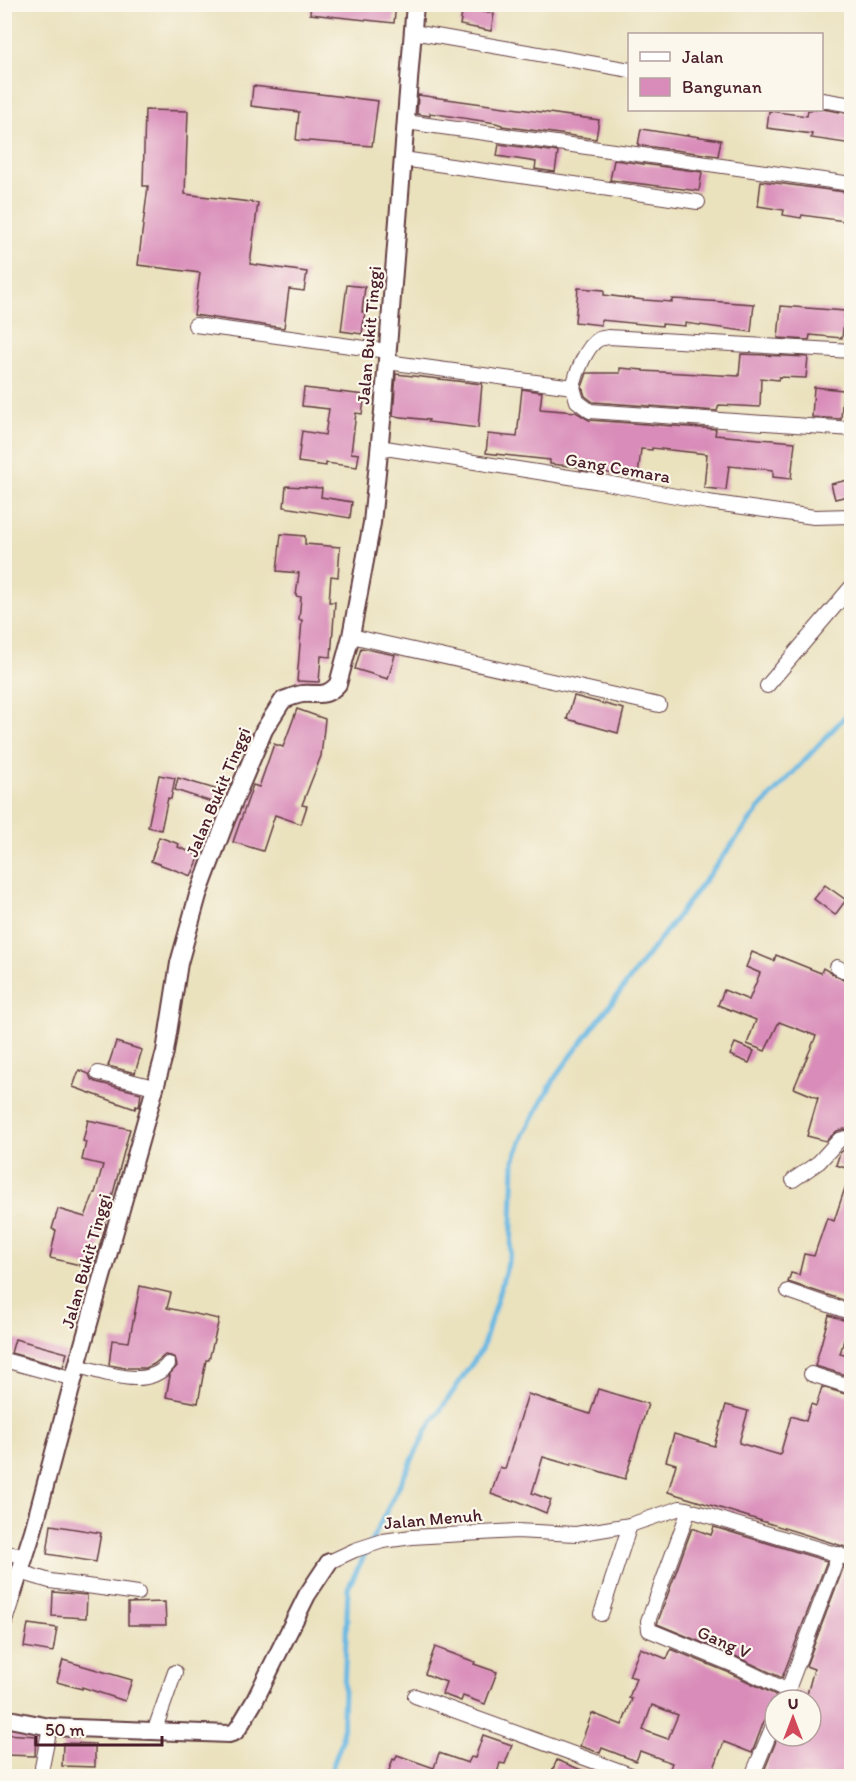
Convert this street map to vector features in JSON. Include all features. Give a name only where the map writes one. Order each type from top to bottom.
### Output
[{"type":"street","name":"Jalan Bukit Tinggi","points":[[4,1621],[23,1564],[165,1052],[179,963],[198,895],[264,730],[283,700],[302,694],[328,693],[333,690],[338,684],[351,636],[372,523],[415,4]]},
{"type":"street","points":[[412,32],[628,70]]},
{"type":"street","points":[[823,100],[852,105]]},
{"type":"street","points":[[406,122],[852,184]]},
{"type":"street","points":[[403,159],[698,202]]},
{"type":"street","points":[[195,325],[573,387]]},
{"type":"street","points":[[852,351],[608,337],[597,340],[591,347],[579,366],[573,387],[577,401],[590,411],[852,429]]},
{"type":"street","name":"Gang Cemara","points":[[379,447],[601,482],[708,502],[814,517],[852,516]]},
{"type":"street","points":[[767,686],[852,586]]},
{"type":"street","points":[[351,636],[659,705]]},
{"type":"street","points":[[837,967],[852,975]]},
{"type":"street","points":[[98,1073],[154,1087]]},
{"type":"street","points":[[793,1180],[819,1162],[839,1140],[852,1139]]},
{"type":"street","points":[[788,1290],[852,1313]]},
{"type":"street","points":[[4,1360],[129,1378],[145,1378],[162,1371],[168,1364]]},
{"type":"street","points":[[811,1374],[852,1387]]},
{"type":"street","name":"Jalan Menuh","points":[[4,1718],[50,1727],[154,1732],[229,1734],[235,1732],[254,1702],[307,1595],[329,1562],[383,1541],[412,1537],[516,1532],[576,1534],[630,1524],[680,1508],[845,1556]]},
{"type":"street","name":"Gang V","points":[[689,1510],[647,1626],[649,1630],[734,1665],[774,1688]]},
{"type":"street","points":[[601,1614],[630,1524]]},
{"type":"street","points":[[4,1552],[50,1581],[138,1593]]},
{"type":"street","points":[[789,1688],[845,1556]]},
{"type":"street","points":[[154,1732],[175,1671]]},
{"type":"street","points":[[415,1696],[634,1776]]},
{"type":"street","points":[[42,1767],[50,1727]]},
{"type":"street","points":[[752,1776],[764,1748]]},
{"type":"building","points":[[311,4],[396,4],[394,23],[310,14]]},
{"type":"building","points":[[463,8],[494,14],[491,31],[460,25]]},
{"type":"building","points":[[253,86],[378,101],[372,146],[296,140],[299,112],[251,106]]},
{"type":"building","points":[[418,95],[599,120],[596,139],[430,113],[430,116],[417,114]]},
{"type":"building","points":[[823,109],[852,114],[852,144],[811,138],[812,134],[767,128],[769,111],[807,116],[808,111],[823,111]]},
{"type":"building","points":[[145,110],[188,111],[185,194],[258,203],[250,264],[307,272],[304,291],[289,289],[284,328],[194,315],[200,273],[138,265],[148,186],[143,186]]},
{"type":"building","points":[[641,129],[721,140],[718,156],[638,145]]},
{"type":"building","points":[[499,144],[558,152],[555,172],[535,169],[536,162],[497,156]]},
{"type":"building","points":[[614,160],[702,172],[699,191],[610,180]]},
{"type":"building","points":[[761,181],[852,193],[852,220],[802,215],[801,218],[783,215],[784,210],[758,206]]},
{"type":"building","points":[[347,285],[365,287],[362,334],[341,331]]},
{"type":"building","points":[[578,288],[604,290],[604,295],[644,300],[672,302],[672,299],[754,304],[751,332],[685,323],[685,326],[662,324],[662,326],[601,320],[601,325],[575,322]]},
{"type":"building","points":[[781,306],[845,311],[842,338],[810,335],[809,340],[778,338]]},
{"type":"building","points":[[741,354],[808,357],[806,378],[779,377],[778,380],[761,378],[760,407],[719,405],[717,411],[593,402],[585,396],[582,387],[587,373],[620,373],[620,368],[739,376]]},
{"type":"building","points":[[396,374],[482,384],[478,428],[393,416]]},
{"type":"building","points":[[814,387],[843,390],[841,419],[812,417]]},
{"type":"building","points":[[304,388],[365,395],[362,414],[356,413],[351,453],[359,454],[357,467],[298,462],[302,431],[325,435],[329,409],[302,406]]},
{"type":"building","points":[[522,389],[542,392],[540,409],[576,412],[589,420],[716,429],[715,435],[795,442],[791,479],[773,477],[773,470],[729,466],[726,490],[704,488],[707,454],[652,448],[652,450],[641,449],[638,476],[580,470],[580,467],[550,464],[550,460],[486,453],[488,434],[517,437]]},
{"type":"building","points":[[852,479],[852,495],[835,499],[831,484]]},
{"type":"building","points":[[286,486],[322,488],[321,497],[352,502],[350,518],[284,507]]},
{"type":"building","points":[[281,534],[305,536],[305,544],[340,547],[338,577],[331,576],[329,602],[335,602],[331,657],[321,656],[319,682],[297,681],[302,620],[299,620],[301,597],[296,596],[299,573],[277,571]]},
{"type":"building","points":[[361,648],[395,655],[388,679],[355,669]]},
{"type":"building","points":[[574,696],[624,709],[618,733],[567,719]]},
{"type":"building","points":[[297,709],[325,719],[321,756],[302,805],[307,806],[301,824],[275,815],[263,851],[233,842],[253,785],[259,787],[274,744],[283,747]]},
{"type":"building","points":[[159,775],[175,778],[161,830],[148,827]]},
{"type":"building","points":[[178,778],[222,791],[218,804],[175,790]]},
{"type":"building","points":[[159,837],[179,844],[178,847],[200,856],[191,876],[151,861]]},
{"type":"building","points":[[825,885],[846,900],[835,915],[814,899]]},
{"type":"building","points":[[752,952],[774,961],[776,955],[821,973],[823,968],[852,985],[852,1130],[837,1131],[826,1141],[807,1136],[818,1098],[794,1088],[816,1036],[779,1022],[765,1051],[747,1044],[756,1020],[718,1005],[724,990],[749,1000],[760,973],[746,967]]},
{"type":"building","points":[[116,1042],[142,1050],[135,1073],[108,1066]]},
{"type":"building","points":[[735,1043],[754,1051],[749,1063],[730,1055]]},
{"type":"building","points":[[79,1070],[89,1074],[96,1082],[141,1093],[139,1107],[136,1106],[135,1109],[73,1087]]},
{"type":"building","points":[[88,1120],[130,1129],[93,1268],[50,1258],[56,1230],[52,1229],[58,1209],[85,1217],[103,1165],[82,1160],[86,1142],[83,1141]]},
{"type":"building","points":[[847,1147],[852,1148],[852,1170],[836,1165],[840,1153]]},
{"type":"building","points":[[849,1176],[852,1176],[852,1303],[788,1282],[791,1273],[799,1275],[804,1254],[814,1256],[827,1218],[834,1221]]},
{"type":"building","points":[[140,1286],[171,1293],[167,1308],[219,1319],[209,1360],[206,1360],[198,1403],[166,1397],[170,1376],[168,1376],[177,1366],[175,1358],[171,1356],[165,1355],[146,1368],[109,1365],[112,1340],[129,1342]]},
{"type":"building","points":[[829,1315],[849,1322],[840,1354],[852,1357],[852,1377],[815,1366]]},
{"type":"building","points":[[15,1339],[67,1353],[63,1367],[11,1353]]},
{"type":"building","points":[[822,1387],[852,1396],[852,1549],[668,1492],[676,1464],[666,1461],[674,1434],[714,1446],[726,1405],[748,1411],[739,1443],[780,1455],[791,1416],[806,1421],[811,1404],[816,1406]]},
{"type":"building","points":[[598,1389],[648,1404],[625,1479],[543,1457],[532,1493],[551,1500],[546,1513],[515,1500],[514,1502],[491,1494],[500,1467],[505,1469],[528,1394],[590,1414]]},
{"type":"building","points":[[51,1525],[101,1533],[96,1562],[47,1554]]},
{"type":"building","points":[[714,1527],[827,1561],[782,1678],[657,1624],[692,1528],[711,1535]]},
{"type":"building","points":[[844,1566],[852,1568],[852,1768],[848,1776],[762,1776],[773,1748],[823,1748],[823,1688],[809,1688],[814,1669],[806,1666]]},
{"type":"building","points":[[53,1592],[87,1595],[86,1618],[52,1616]]},
{"type":"building","points":[[165,1602],[166,1625],[128,1625],[128,1603]]},
{"type":"building","points":[[28,1624],[57,1628],[53,1652],[24,1647]]},
{"type":"building","points":[[435,1647],[497,1672],[485,1704],[463,1696],[461,1701],[442,1694],[446,1682],[425,1674]]},
{"type":"building","points":[[640,1648],[667,1659],[671,1649],[763,1689],[763,1724],[752,1753],[724,1742],[711,1776],[667,1776],[672,1763],[640,1751],[636,1761],[602,1748],[600,1753],[580,1746],[592,1713],[622,1725],[632,1699],[629,1698],[636,1678],[629,1676]],"holes":[[[652,1705],[678,1715],[668,1739],[643,1730]]]},
{"type":"building","points":[[63,1660],[132,1680],[125,1701],[82,1687],[82,1689],[57,1682]]},
{"type":"building","points":[[7,1734],[36,1736],[35,1756],[6,1755]]},
{"type":"building","points":[[483,1735],[512,1745],[505,1764],[500,1763],[497,1773],[501,1774],[500,1776],[387,1776],[393,1759],[395,1760],[397,1755],[434,1768],[439,1753],[468,1763],[471,1757],[475,1758]]},
{"type":"building","points":[[63,1743],[95,1744],[95,1767],[62,1766]]},
{"type":"building","points":[[557,1760],[596,1776],[550,1776]]},
{"type":"waterway","points":[[329,1776],[342,1741],[348,1588],[428,1428],[482,1349],[511,1253],[514,1160],[525,1132],[556,1076],[759,809],[852,709]]}]
